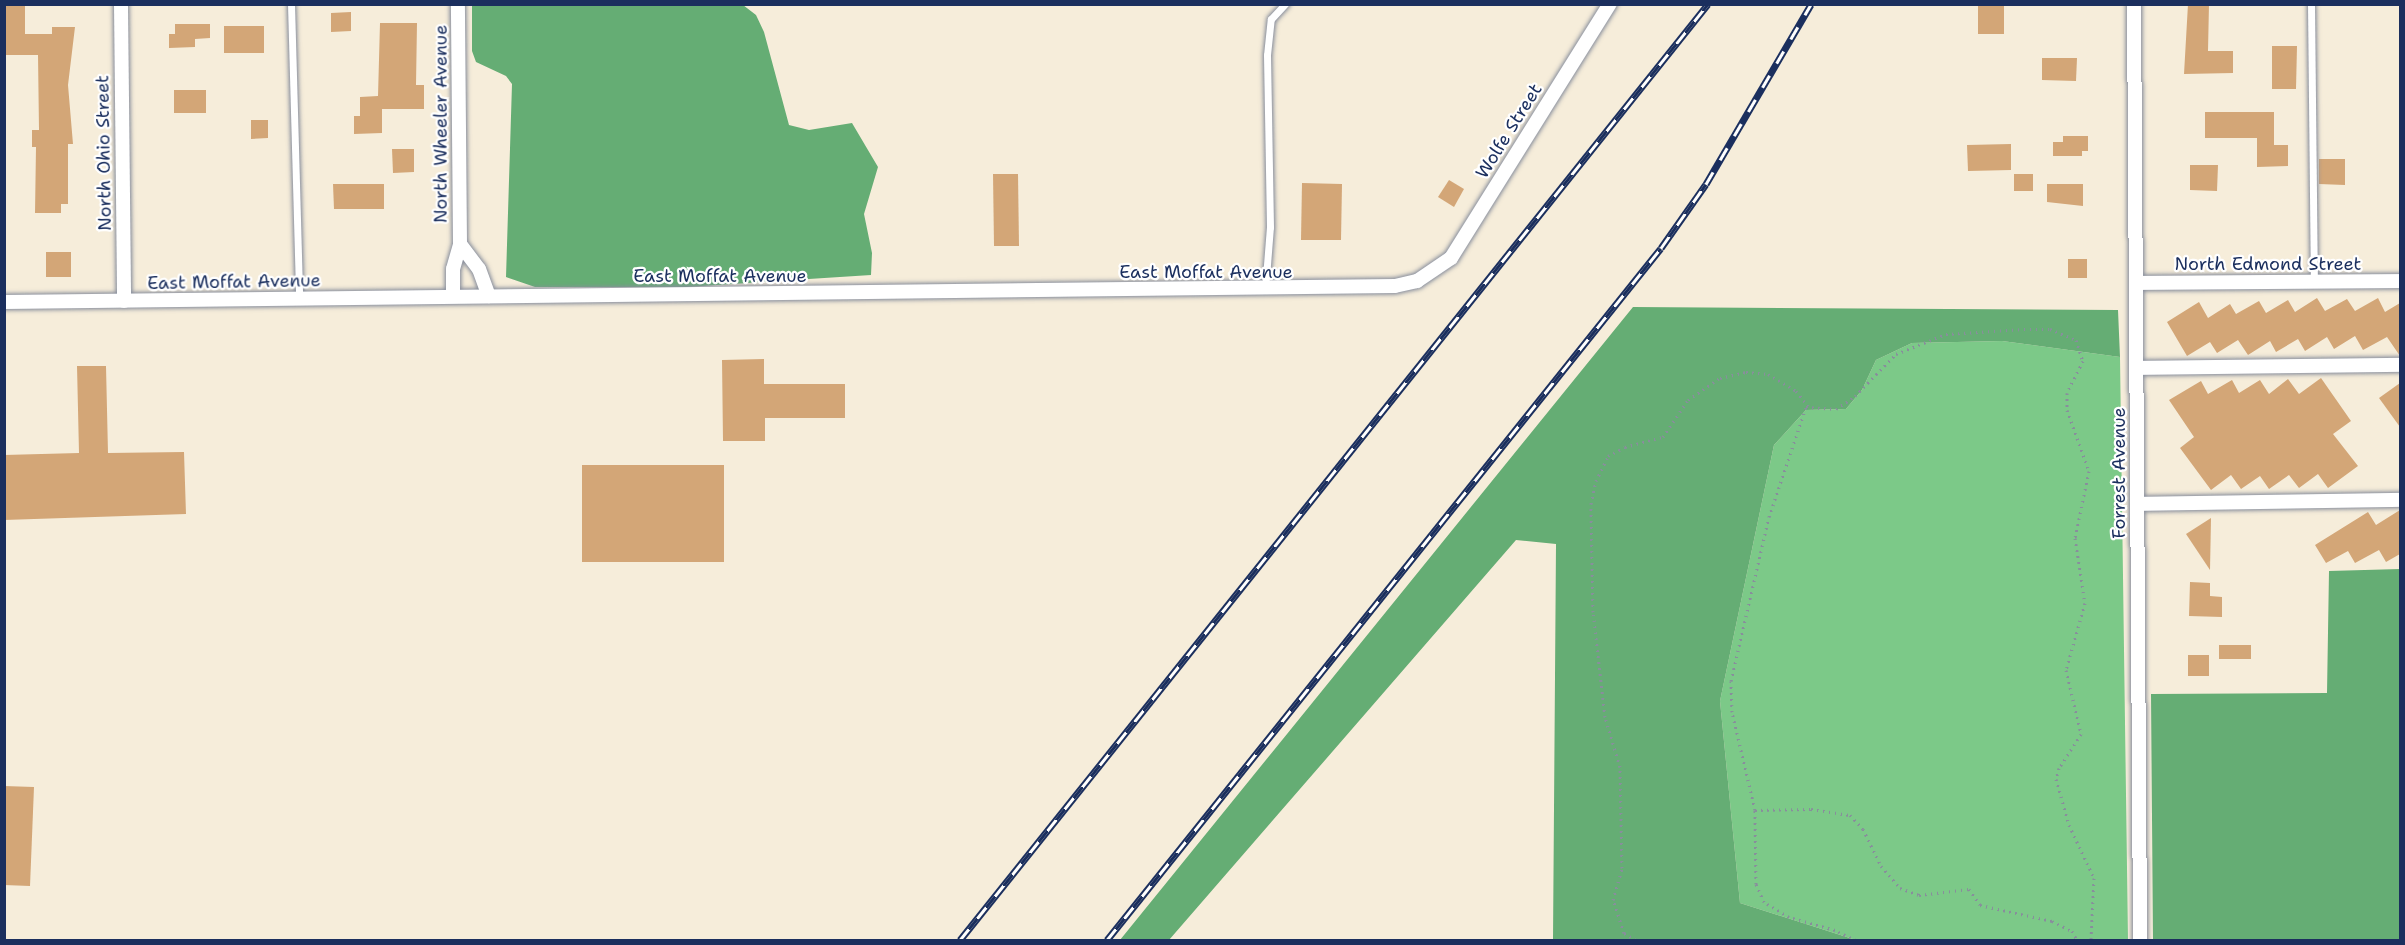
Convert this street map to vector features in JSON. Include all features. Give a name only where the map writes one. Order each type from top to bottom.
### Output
[{"type":"street","name":"North Ohio Street","points":[[121,4],[124,301]]},
{"type":"street","name":"North Wheeler Avenue","points":[[453,296],[453,269],[460,244],[458,4]]},
{"type":"street","name":"Wolfe Street","points":[[1433,272],[1451,258],[1610,4]]},
{"type":"street","name":"Forrest Avenue","points":[[2134,4],[2140,940]]},
{"type":"street","name":"North Wheeler Avenue","points":[[460,244],[479,269],[489,296]]},
{"type":"street","name":"East Moffat Avenue","points":[[4,302],[1265,290],[1395,286],[1433,272]]},
{"type":"street","name":"North Edmond Street","points":[[2136,283],[2400,281]]},
{"type":"street","points":[[2137,368],[2400,365]]},
{"type":"street","points":[[2138,504],[2400,500]]},
{"type":"lane","points":[[291,4],[299,299]]},
{"type":"lane","points":[[1265,290],[1269,226],[1267,55],[1271,19],[1285,4]]},
{"type":"lane","points":[[2311,4],[2314,282]]},
{"type":"path","points":[[1636,940],[1624,933],[1613,900],[1622,868],[1620,767],[1605,717],[1593,612],[1592,504],[1596,481],[1608,456],[1663,437],[1688,400],[1720,378],[1746,372],[1768,374],[1796,391],[1809,406],[1824,411],[1836,410],[1856,396],[1896,354],[1946,334],[2050,329],[2076,340],[2083,362],[2067,393],[2067,410],[2089,471],[2075,538],[2085,603],[2066,670],[2081,734],[2059,768],[2056,779],[2069,825],[2094,878],[2091,940]]},
{"type":"path","points":[[1809,406],[1801,415],[1769,517],[1731,681],[1732,712],[1755,810],[1756,884],[1764,902],[1789,917],[1835,930],[1856,940]]},
{"type":"path","points":[[1755,810],[1810,809],[1850,815],[1863,829],[1881,866],[1900,888],[1919,896],[1969,889],[1980,904],[2052,921],[2072,931],[2077,940]]},
{"type":"green space","points":[[472,5],[743,5],[756,15],[764,32],[789,125],[809,130],[852,123],[878,167],[864,214],[872,253],[871,275],[687,287],[535,287],[506,277],[512,84],[506,76],[476,62],[472,51]]},
{"type":"green space","points":[[1633,307],[2118,310],[2120,357],[2002,341],[1912,343],[1876,360],[1862,390],[1846,409],[1806,410],[1774,445],[1720,701],[1740,903],[1856,940],[1553,940],[1556,544],[1516,540],[1169,940],[1120,940]]},
{"type":"green space","points":[[2002,341],[2120,357],[2128,940],[1856,940],[1740,903],[1720,701],[1774,445],[1806,410],[1846,409],[1862,390],[1876,360],[1912,343]]},
{"type":"green space","points":[[2400,569],[2400,940],[2153,940],[2151,694],[2327,693],[2329,571]]},
{"type":"building","points":[[4,4],[25,4],[25,34],[52,34],[52,27],[75,27],[68,85],[73,144],[68,144],[68,204],[61,204],[61,213],[35,213],[36,147],[32,147],[32,130],[39,130],[38,55],[4,55]]},
{"type":"building","points":[[1978,4],[2004,4],[2004,34],[1978,34]]},
{"type":"building","points":[[2188,4],[2209,4],[2208,51],[2233,51],[2233,73],[2184,74]]},
{"type":"building","points":[[351,12],[351,31],[331,32],[331,13]]},
{"type":"building","points":[[380,23],[417,23],[416,85],[424,85],[424,109],[382,109],[382,133],[354,134],[354,116],[360,116],[360,97],[378,96]]},
{"type":"building","points":[[175,24],[210,24],[210,38],[195,39],[195,47],[169,48],[169,34],[175,34]]},
{"type":"building","points":[[224,26],[264,26],[264,53],[224,53]]},
{"type":"building","points":[[2272,46],[2297,46],[2296,89],[2272,89]]},
{"type":"building","points":[[2042,58],[2077,58],[2076,81],[2042,80]]},
{"type":"building","points":[[174,90],[206,90],[206,113],[174,113]]},
{"type":"building","points":[[2205,112],[2274,112],[2274,145],[2288,145],[2288,166],[2257,167],[2257,138],[2205,138]]},
{"type":"building","points":[[251,120],[268,120],[268,138],[251,139]]},
{"type":"building","points":[[2063,136],[2088,136],[2088,151],[2082,151],[2082,156],[2053,156],[2053,142],[2063,142]]},
{"type":"building","points":[[2011,144],[2011,170],[1968,171],[1967,145]]},
{"type":"building","points":[[392,149],[414,149],[414,172],[393,173]]},
{"type":"building","points":[[2319,159],[2345,159],[2345,185],[2319,184]]},
{"type":"building","points":[[2190,165],[2218,165],[2217,191],[2190,190]]},
{"type":"building","points":[[993,174],[1018,174],[1019,246],[994,246]]},
{"type":"building","points":[[2014,174],[2033,174],[2033,191],[2014,191]]},
{"type":"building","points":[[1449,180],[1464,189],[1454,207],[1438,197]]},
{"type":"building","points":[[1302,183],[1342,184],[1341,240],[1301,240]]},
{"type":"building","points":[[333,184],[384,184],[384,209],[334,209]]},
{"type":"building","points":[[2047,184],[2083,184],[2083,206],[2047,202]]},
{"type":"building","points":[[46,252],[71,252],[71,277],[46,277]]},
{"type":"building","points":[[2068,259],[2087,259],[2087,278],[2068,278]]},
{"type":"building","points":[[2317,298],[2325,311],[2347,299],[2355,311],[2378,298],[2385,312],[2400,303],[2400,356],[2387,337],[2363,350],[2355,336],[2334,349],[2327,337],[2305,351],[2298,339],[2276,352],[2270,341],[2248,355],[2238,340],[2217,353],[2210,342],[2187,356],[2167,322],[2199,302],[2208,318],[2230,304],[2236,314],[2259,301],[2266,313],[2288,300],[2295,312]]},
{"type":"building","points":[[764,359],[764,384],[845,384],[845,418],[765,418],[765,441],[723,441],[722,360]]},
{"type":"building","points":[[77,366],[106,366],[108,453],[184,452],[186,514],[4,520],[4,455],[79,453]]},
{"type":"building","points":[[2321,378],[2351,421],[2333,434],[2358,466],[2328,488],[2318,474],[2299,488],[2289,475],[2269,489],[2260,476],[2241,489],[2231,475],[2211,490],[2180,448],[2194,437],[2169,400],[2201,381],[2208,394],[2232,380],[2239,393],[2260,380],[2269,394],[2288,379],[2299,394]]},
{"type":"building","points":[[2400,383],[2400,427],[2379,398]]},
{"type":"building","points":[[582,465],[724,465],[724,562],[582,562]]},
{"type":"building","points":[[2400,510],[2400,554],[2386,562],[2379,550],[2355,563],[2348,551],[2326,563],[2315,545],[2368,512],[2376,525]]},
{"type":"building","points":[[2211,518],[2210,570],[2186,534]]},
{"type":"building","points":[[2190,582],[2210,583],[2210,596],[2222,597],[2222,617],[2189,616]]},
{"type":"building","points":[[2219,645],[2251,645],[2251,659],[2219,659]]},
{"type":"building","points":[[2188,655],[2209,655],[2209,676],[2188,676]]},
{"type":"building","points":[[4,786],[34,787],[30,886],[4,885]]},
{"type":"railway","points":[[960,940],[1708,4]]},
{"type":"railway","points":[[1107,940],[1661,248],[1706,184],[1811,4]]}]
